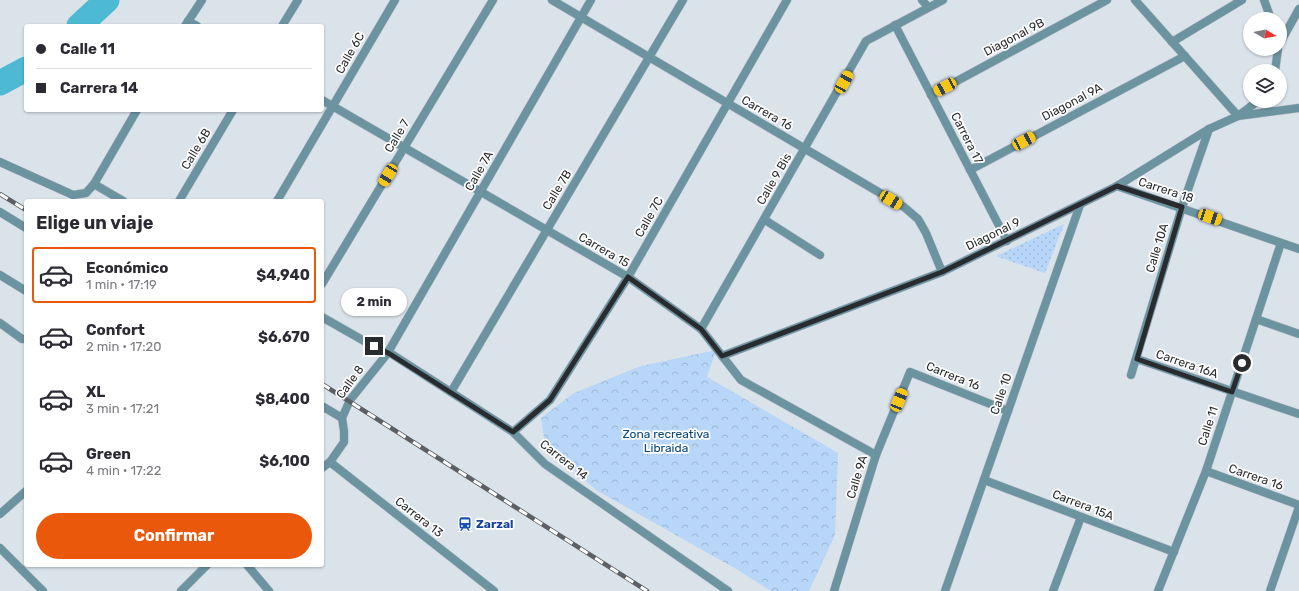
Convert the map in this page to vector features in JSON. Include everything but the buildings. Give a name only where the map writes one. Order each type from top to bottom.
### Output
[{"type":"street","points":[[187,23],[202,0]]},
{"type":"street","points":[[283,24],[298,0]]},
{"type":"street","name":"Calle 6C","points":[[278,199],[395,0]]},
{"type":"street","name":"Calle 7","points":[[324,281],[493,0]]},
{"type":"street","name":"Carrera 16","points":[[552,0],[904,208],[918,219],[926,233],[942,272]]},
{"type":"street","name":"Calle 7A","points":[[387,354],[591,0]]},
{"type":"street","name":"Calle 7B","points":[[451,392],[684,0]]},
{"type":"street","name":"Calle 7C","points":[[513,432],[550,400],[628,277],[787,0]]},
{"type":"street","points":[[922,0],[928,7]]},
{"type":"street","points":[[895,25],[943,0]]},
{"type":"street","name":"Diagonal 9B","points":[[931,94],[1107,0]]},
{"type":"street","points":[[1135,0],[1238,116],[1299,108]]},
{"type":"street","points":[[1172,42],[1242,0]]},
{"type":"street","points":[[1264,0],[1268,12]]},
{"type":"street","points":[[1287,30],[1299,9]]},
{"type":"street","name":"Carrera 17","points":[[895,25],[1007,241]]},
{"type":"street","name":"Calle 9 Bis","points":[[701,329],[806,149],[866,41],[895,25]]},
{"type":"street","name":"Diagonal 9A","points":[[970,170],[1185,56]]},
{"type":"street","name":"Carrera 15","points":[[324,101],[480,193],[628,277],[701,329],[741,380],[876,455]]},
{"type":"street","name":"Diagonal 9","points":[[722,356],[942,272],[1117,186],[1209,129],[1238,116],[1249,108]]},
{"type":"street","points":[[0,162],[73,195],[86,193],[94,184],[136,112]]},
{"type":"street","name":"Calle 6B","points":[[180,199],[232,112]]},
{"type":"street","name":"Calle 10A","points":[[1131,375],[1182,207],[1209,129]]},
{"type":"street","points":[[94,184],[120,199]]},
{"type":"street","name":"Carrera 18","points":[[1117,186],[1182,207],[1299,249]]},
{"type":"street","name":"Calle 10","points":[[945,591],[1080,204]]},
{"type":"street","points":[[0,212],[24,227]]},
{"type":"street","points":[[765,220],[820,255]]},
{"type":"street","name":"Calle 11","points":[[1158,591],[1206,472],[1281,242]]},
{"type":"street","points":[[0,275],[24,290]]},
{"type":"street","name":"Carrera 14","points":[[324,318],[387,354],[390,354],[513,432],[545,464],[728,591]]},
{"type":"street","points":[[1256,319],[1299,334]]},
{"type":"street","points":[[0,323],[24,339]]},
{"type":"street","name":"Calle 8","points":[[324,466],[330,462],[344,442],[342,418],[350,400],[387,354]]},
{"type":"street","name":"Carrera 16A","points":[[1137,359],[1299,414]]},
{"type":"street","name":"Carrera 16","points":[[910,372],[1008,411]]},
{"type":"street","name":"Calle 9A","points":[[834,591],[876,455],[910,372]]},
{"type":"street","points":[[324,407],[342,418]]},
{"type":"street","name":"Carrera 13","points":[[330,462],[494,591]]},
{"type":"street","name":"Carrera 16","points":[[1206,472],[1299,506]]},
{"type":"street","name":"Carrera 15A","points":[[984,480],[1174,552]]},
{"type":"street","points":[[0,514],[24,493]]},
{"type":"street","points":[[1270,591],[1299,506]]},
{"type":"street","points":[[1053,591],[1081,516]]},
{"type":"street","points":[[0,548],[43,591]]},
{"type":"street","points":[[181,591],[205,567]]},
{"type":"street","points":[[249,567],[269,591]]},
{"type":"green space","points":[[1064,224],[1045,273],[996,256]]},
{"type":"green space","name":"Zona recreativa Libraida","points":[[716,350],[707,377],[838,453],[835,535],[809,591],[771,591],[738,570],[596,490],[545,444],[541,418],[574,393],[641,366]]},
{"type":"waterway","points":[[81,24],[107,0]]},
{"type":"waterway","points":[[0,83],[24,70]]},
{"type":"railway","points":[[0,194],[24,209]]},
{"type":"railway","points":[[324,385],[647,591]]},
{"type":"place","name":"Zarzal","points":[[465,524]]},
{"type":"route","points":[[374,346],[387,354],[390,354],[513,432],[550,400],[628,277],[701,329],[722,356],[942,272],[1117,186],[1182,207],[1137,359],[1232,392],[1242,363]]}]
